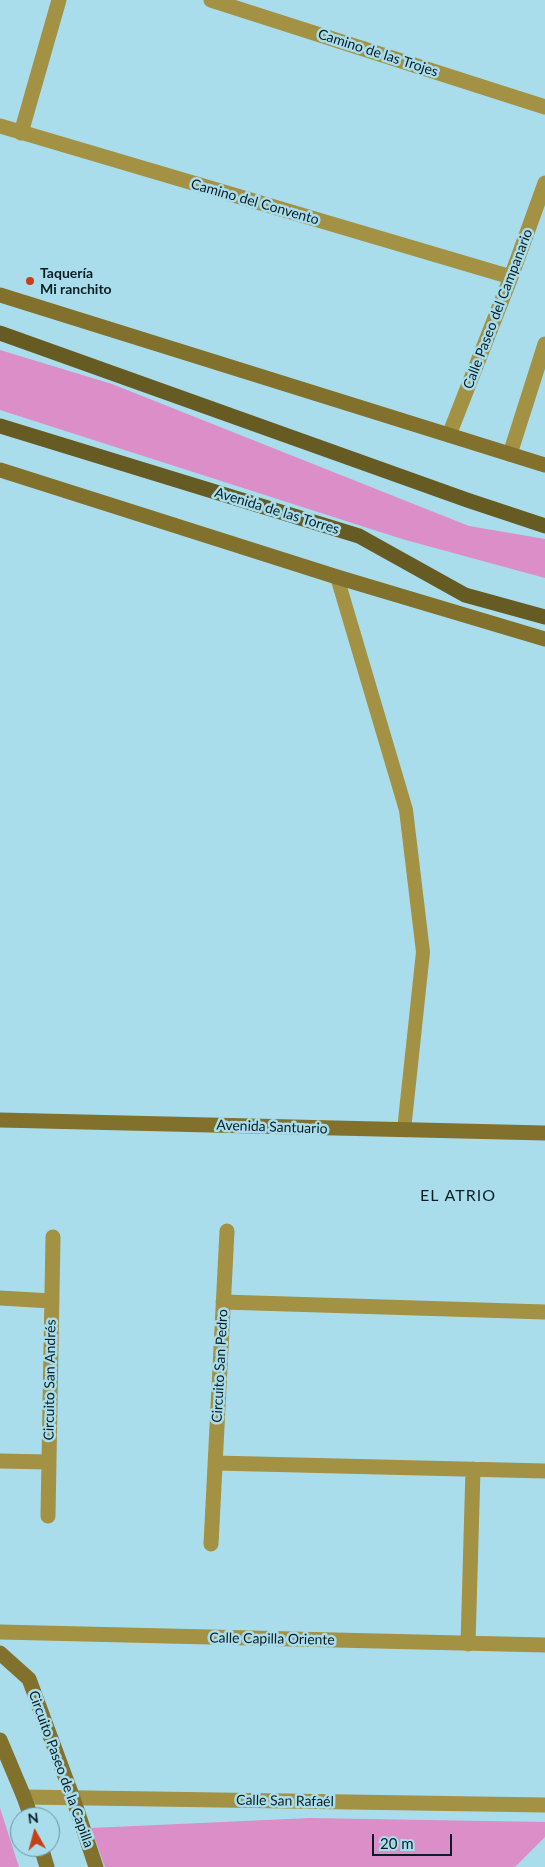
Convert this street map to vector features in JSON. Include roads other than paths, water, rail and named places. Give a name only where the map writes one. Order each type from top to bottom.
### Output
[{"type":"main road","points":[[0,333],[467,500],[545,526]]},
{"type":"main road","name":"Avenida de las Torres","points":[[0,426],[359,536],[465,595],[545,617]]},
{"type":"street","points":[[20,133],[59,0]]},
{"type":"street","name":"Camino de las Trojes","points":[[211,0],[545,107]]},
{"type":"street","name":"Camino del Convento","points":[[0,126],[511,277]]},
{"type":"street","name":"Calle Paseo del Campanario","points":[[449,435],[511,277],[545,183]]},
{"type":"street","points":[[0,295],[545,465]]},
{"type":"street","points":[[510,454],[545,344]]},
{"type":"street","points":[[0,470],[337,577],[545,639]]},
{"type":"street","name":"Avenida Santuario","points":[[0,1120],[545,1133]]},
{"type":"street","points":[[223,1302],[227,1231]]},
{"type":"street","points":[[52,1301],[53,1237]]},
{"type":"street","name":"Circuito San Andrés","points":[[0,1298],[52,1301],[48,1516]]},
{"type":"street","name":"Circuito San Pedro","points":[[211,1544],[223,1302],[545,1312]]},
{"type":"street","points":[[0,1461],[48,1462]]},
{"type":"street","points":[[215,1463],[545,1471]]},
{"type":"street","points":[[468,1644],[473,1469]]},
{"type":"street","name":"Calle Capilla Oriente","points":[[0,1632],[545,1645]]},
{"type":"street","name":"Circuito Paseo de la Capilla","points":[[0,1653],[29,1679],[96,1867]]},
{"type":"street","points":[[0,1740],[28,1807]]},
{"type":"street","name":"Calle San Rafaél","points":[[24,1796],[545,1805]]},
{"type":"lane","points":[[337,577],[406,810],[423,952],[404,1130]]},
{"type":"place","name":"Taquería Mi ranchito","points":[[30,281]]},
{"type":"district","name":"EL ATRIO","points":[[458,1196]]}]
